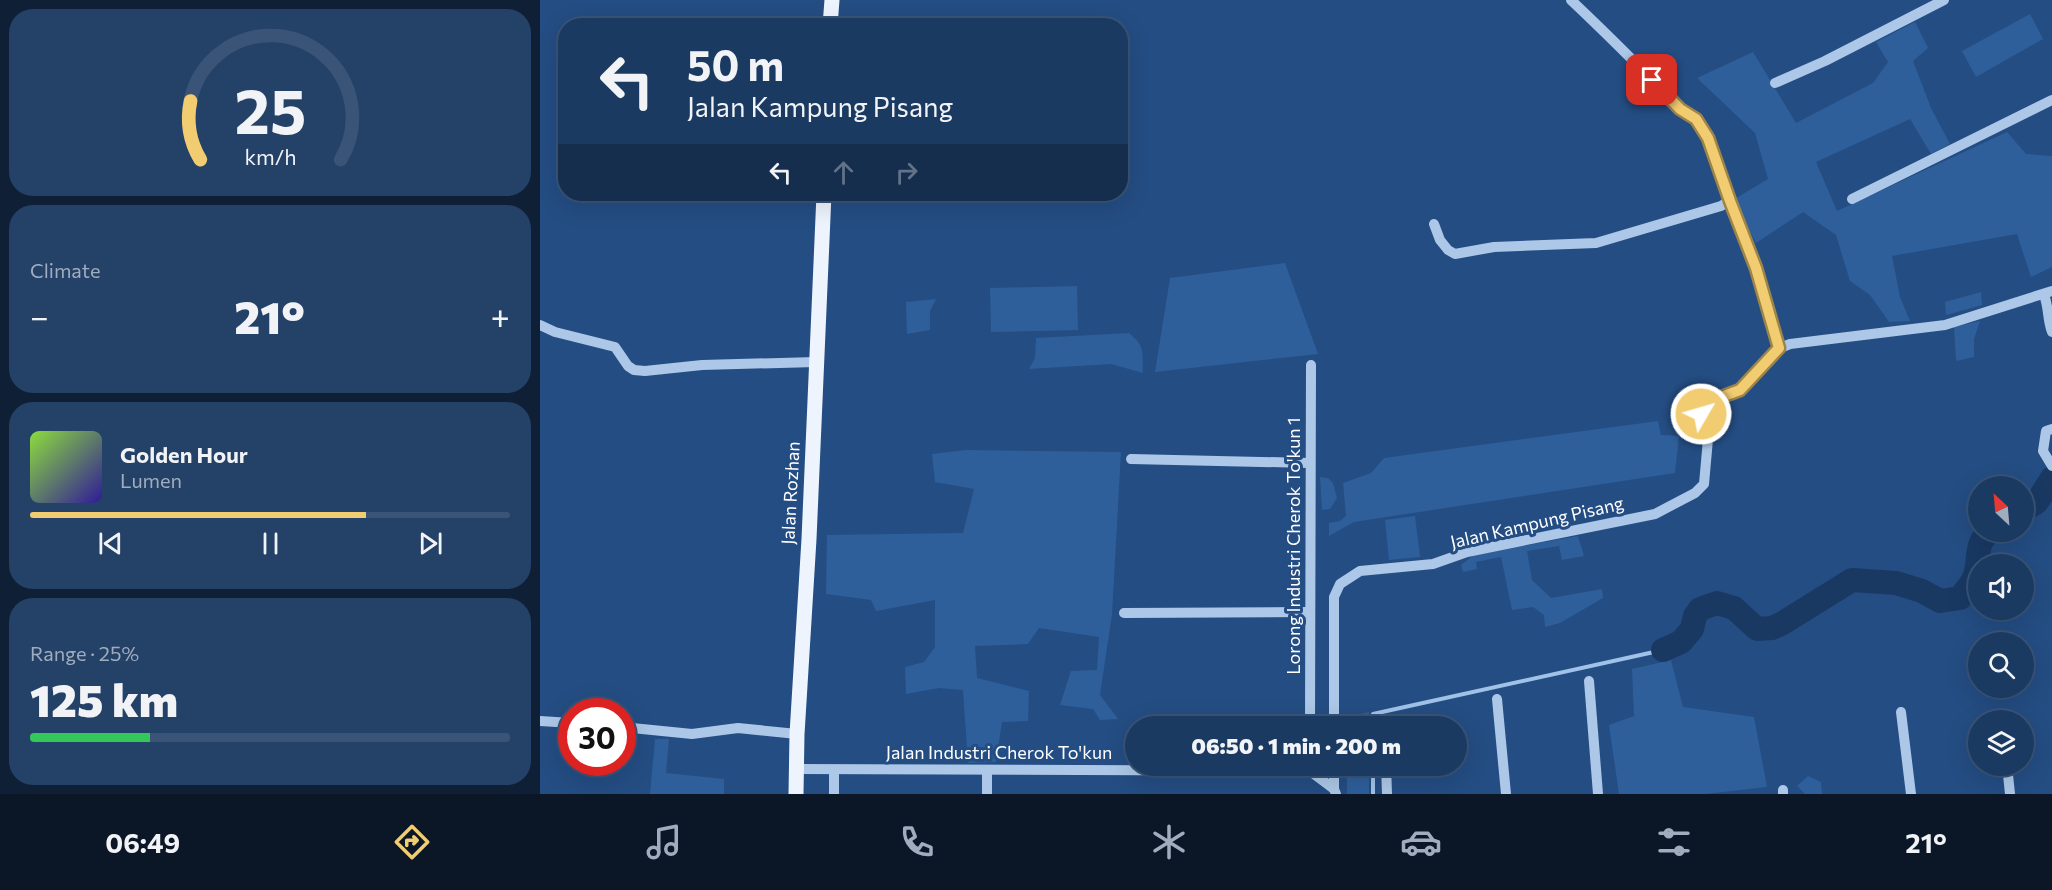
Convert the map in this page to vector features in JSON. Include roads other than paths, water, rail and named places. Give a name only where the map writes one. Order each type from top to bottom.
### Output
[{"type":"main road","points":[[831,18],[832,0]]},
{"type":"main road","name":"Jalan Rozhan","points":[[796,794],[824,201]]},
{"type":"street","points":[[1571,0],[1610,36],[1680,109],[1696,119],[1708,138],[1756,268],[1779,348],[1790,344],[1945,325],[2048,293],[2047,319],[2052,332]]},
{"type":"street","points":[[1775,83],[1944,0]]},
{"type":"street","points":[[1852,199],[2052,100]]},
{"type":"street","points":[[1434,224],[1440,240],[1448,250],[1455,254],[1494,247],[1596,243],[1730,201]]},
{"type":"street","points":[[540,325],[555,332],[615,346],[628,366],[634,370],[645,371],[702,365],[816,362]]},
{"type":"street","name":"Jalan Kampung Pisang","points":[[1334,716],[1334,597],[1340,584],[1360,571],[1433,564],[1467,552],[1655,514],[1695,493],[1704,484],[1707,467],[1708,439],[1701,414],[1708,402],[1740,390],[1779,348]]},
{"type":"street","name":"Lorong Industri Cherok To'kun 1","points":[[1310,716],[1311,365]]},
{"type":"street","points":[[2052,429],[2046,431],[2043,451],[2052,466]]},
{"type":"street","points":[[1131,459],[1309,463]]},
{"type":"street","points":[[1124,614],[1310,612]]},
{"type":"street","points":[[1589,681],[1598,794]]},
{"type":"street","points":[[1497,699],[1506,794]]},
{"type":"street","points":[[1901,712],[1911,794]]},
{"type":"street","points":[[540,721],[558,722]]},
{"type":"street","points":[[636,728],[692,734],[738,728],[797,734]]},
{"type":"street","name":"Jalan Industri Cherok To'kun","points":[[797,770],[1125,769]]},
{"type":"street","points":[[834,770],[834,794]]},
{"type":"street","points":[[987,770],[987,794]]},
{"type":"street","points":[[1318,776],[1335,792]]},
{"type":"street","points":[[1334,776],[1335,792]]},
{"type":"street","points":[[1386,776],[1387,794]]},
{"type":"street","points":[[2008,776],[2010,794]]},
{"type":"waterway","points":[[2034,504],[2052,478]]},
{"type":"waterway","points":[[1663,650],[1681,642],[1692,629],[1695,616],[1700,609],[1717,603],[1734,608],[1757,629],[1772,628],[1781,624],[1852,580],[1896,583],[1922,591],[1940,601],[1960,598],[1974,578],[1982,542]]},
{"type":"waterway","points":[[1373,716],[1373,714],[1663,650]]},
{"type":"waterway","points":[[1373,776],[1373,794]]}]
